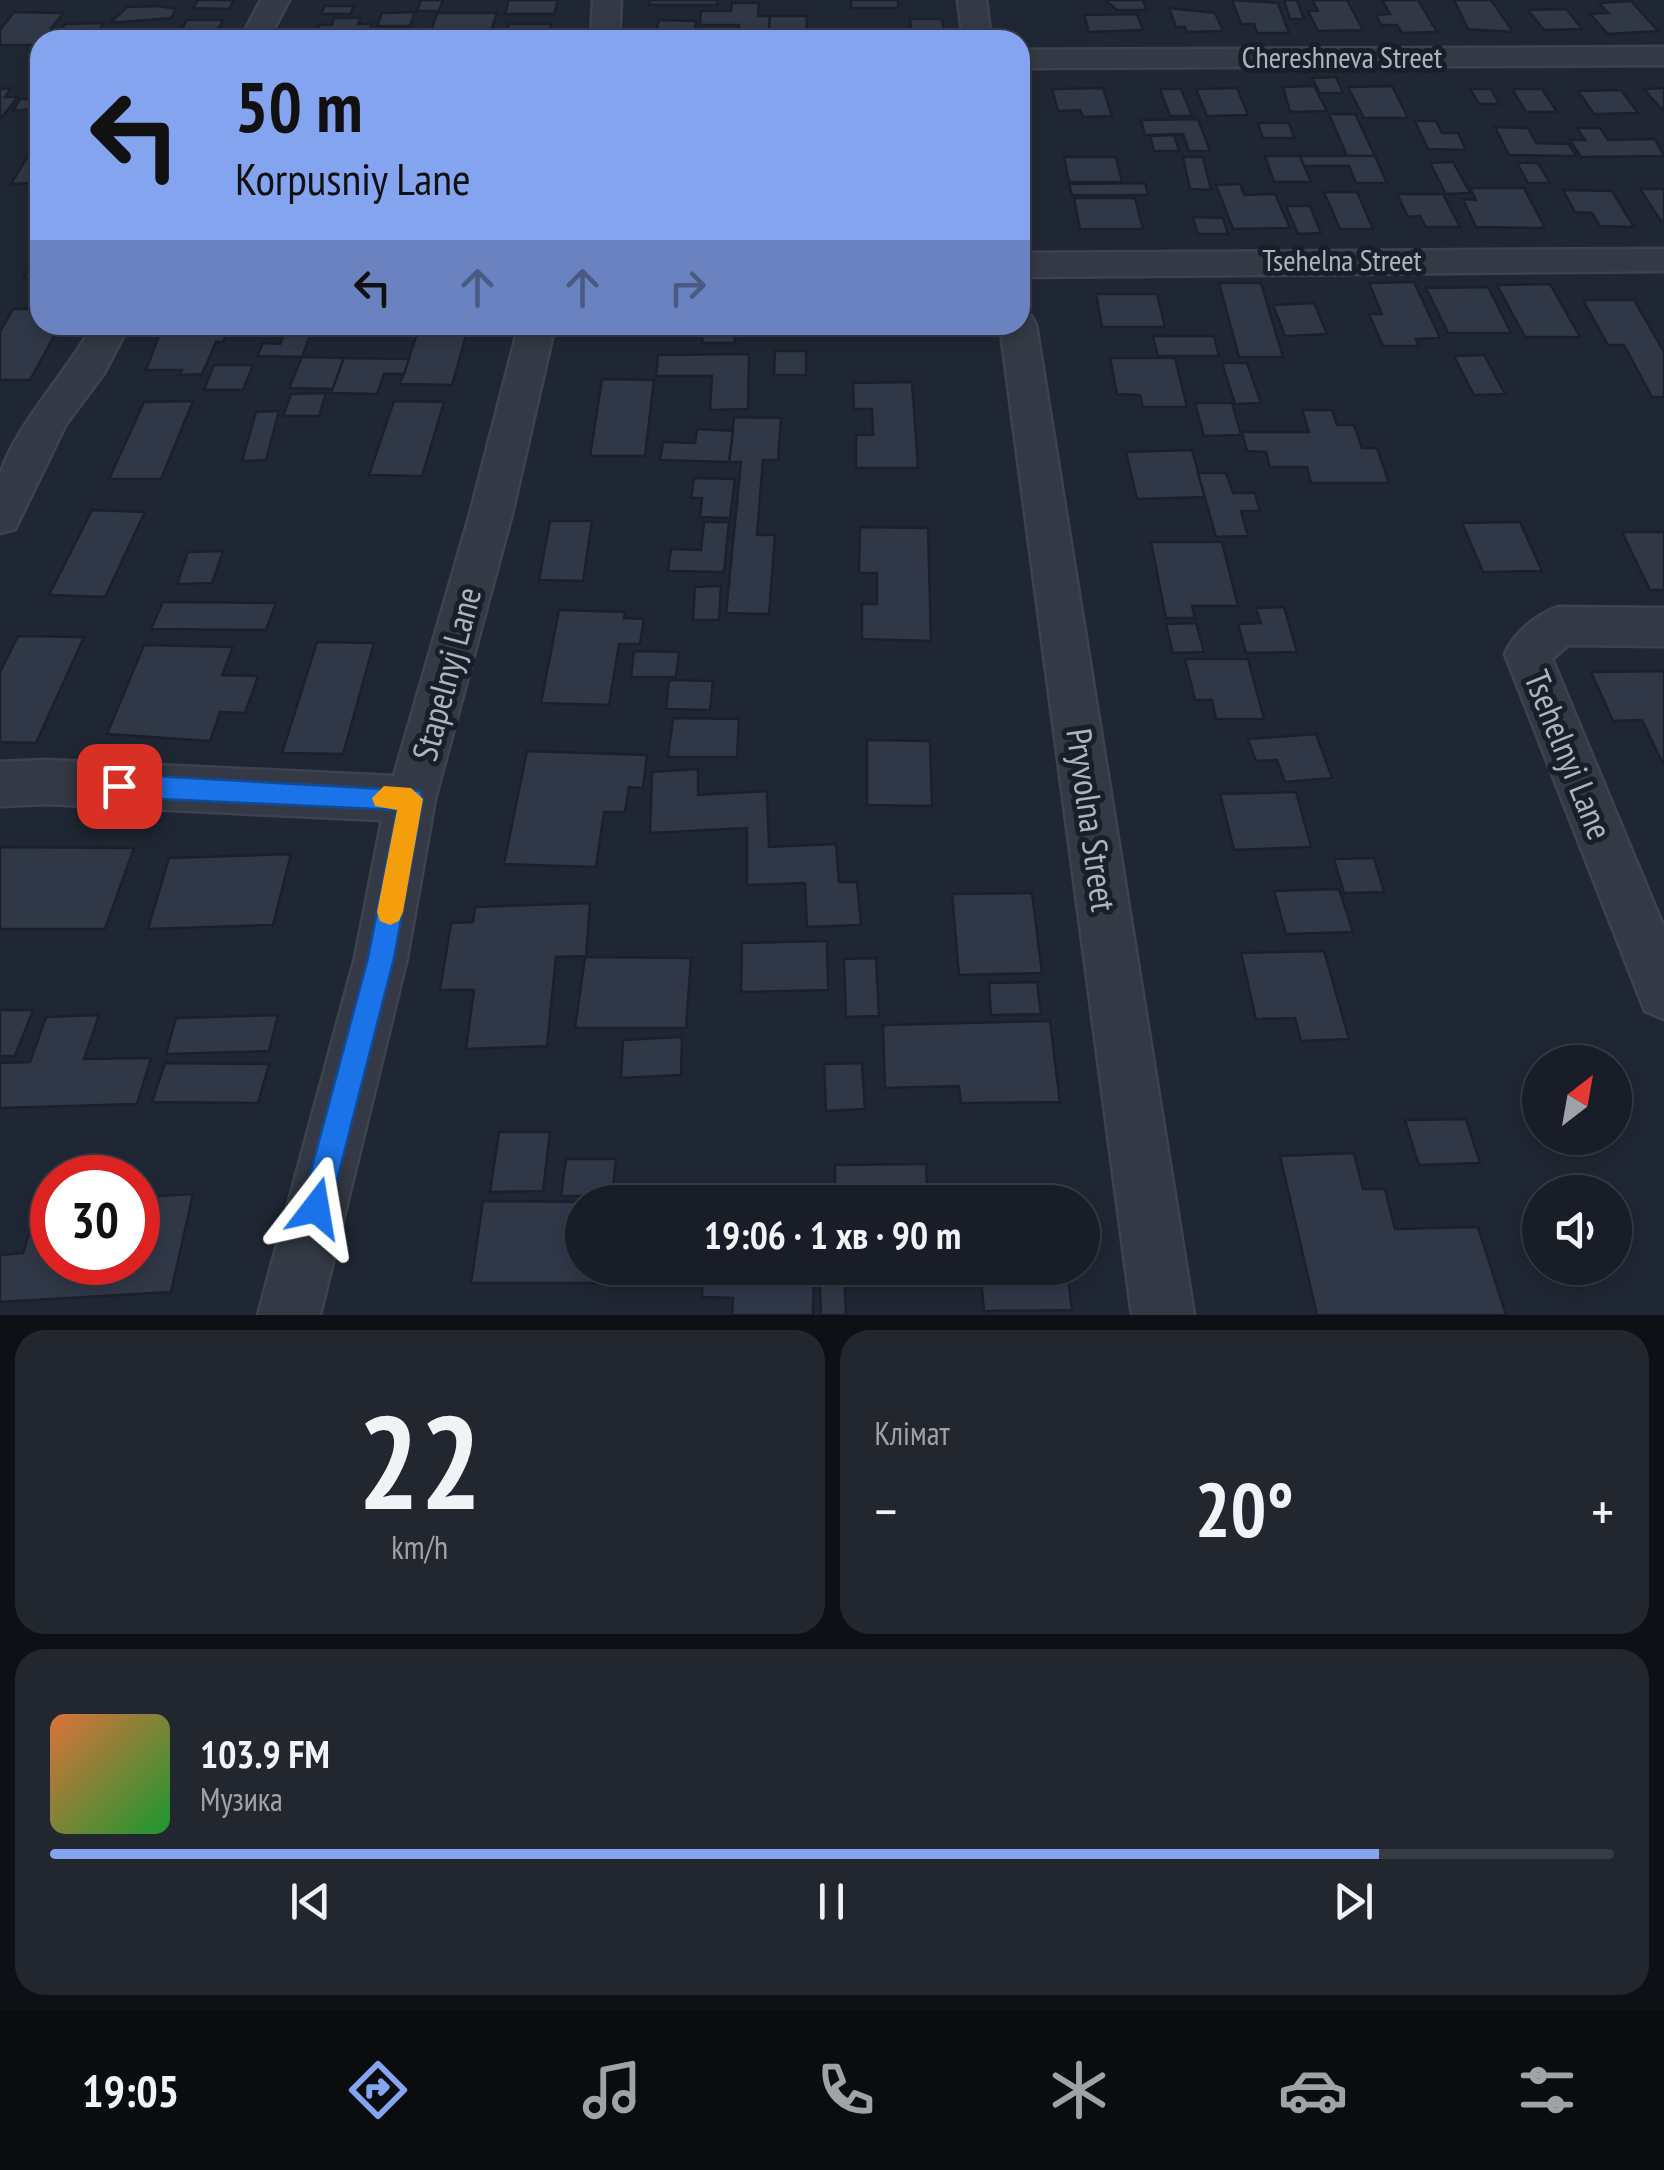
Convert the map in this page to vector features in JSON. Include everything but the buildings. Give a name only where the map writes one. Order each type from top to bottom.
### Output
[{"type":"street","points":[[259,30],[275,0]]},
{"type":"street","points":[[606,30],[607,0]]},
{"type":"street","points":[[972,0],[976,30]]},
{"type":"street","name":"Chereshneva Street","points":[[1030,60],[1664,56]]},
{"type":"street","name":"Tsehelna Street","points":[[1030,265],[1664,260]]},
{"type":"street","points":[[0,517],[50,417],[91,364],[106,335]]},
{"type":"street","name":"Stapelnyj Lane","points":[[289,1315],[381,958],[411,799],[486,532],[535,335]]},
{"type":"street","name":"Pryvolna Street","points":[[1019,335],[1163,1315]]},
{"type":"street","name":"Tsehelnyi Lane","points":[[1664,627],[1558,626],[1527,654],[1664,992]]},
{"type":"street","points":[[0,784],[46,782],[411,799]]},
{"type":"slow traffic","points":[[384,798],[411,799],[390,912]]},
{"type":"route","points":[[119,786],[411,799],[381,958],[316,1208]]}]
